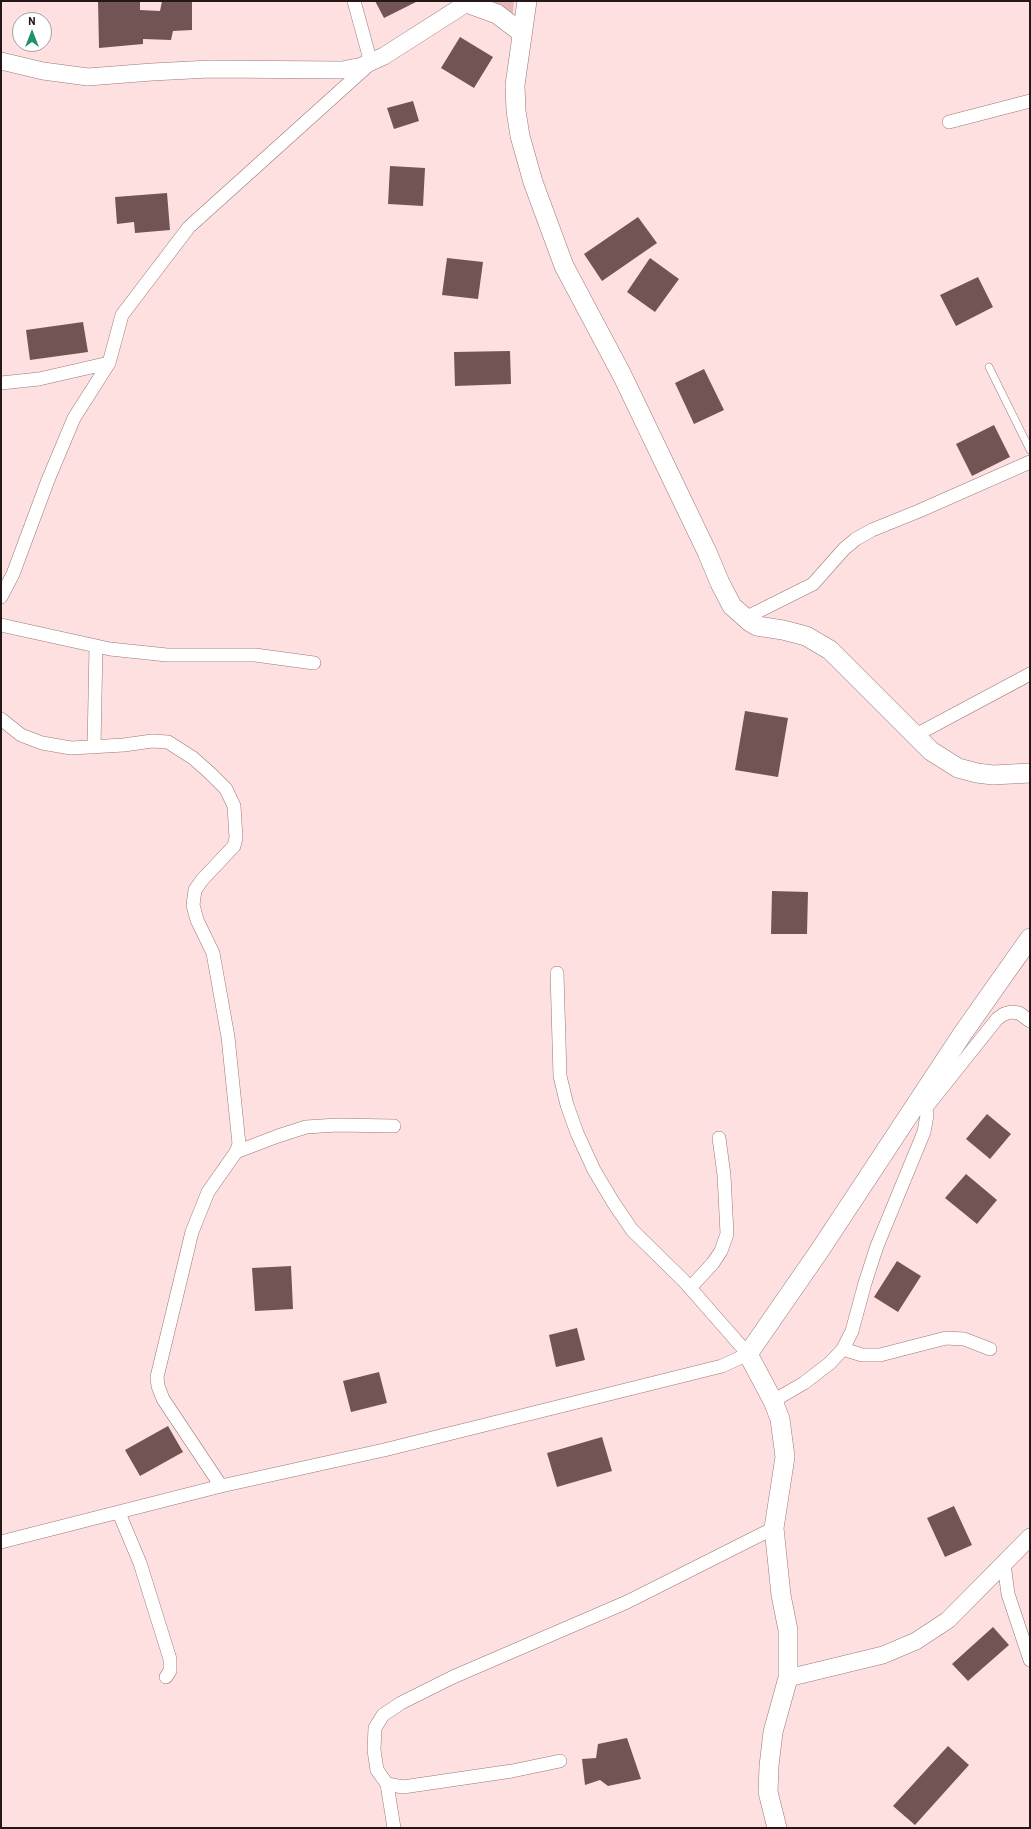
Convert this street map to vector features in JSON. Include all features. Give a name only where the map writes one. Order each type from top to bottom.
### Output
[{"type":"main road","points":[[527,1],[515,85],[516,111],[520,136],[533,182],[564,266],[622,375],[708,552],[720,583],[732,606],[745,618],[757,626],[783,630],[806,636],[830,650],[914,736],[931,751],[958,768],[993,775],[1030,773]]},
{"type":"main road","points":[[468,2],[496,14],[522,33]]},
{"type":"main road","points":[[776,1828],[768,1792],[769,1766],[773,1732],[788,1678],[788,1630],[781,1595],[774,1528],[785,1457],[780,1419],[773,1401],[748,1354],[925,1101],[963,1033],[1030,938]]},
{"type":"street","points":[[354,1],[371,63]]},
{"type":"street","points":[[1,597],[13,574],[48,480],[74,418],[108,363],[122,315],[190,227],[371,63],[468,2]]},
{"type":"street","points":[[1,61],[43,71],[88,78],[152,72],[210,69],[342,70],[371,63]]},
{"type":"street","points":[[948,122],[1030,101]]},
{"type":"street","points":[[1,383],[39,379],[108,363]]},
{"type":"street","points":[[745,618],[813,584],[844,549],[856,539],[872,530],[1030,462]]},
{"type":"street","points":[[1,625],[96,646],[167,655],[255,655],[314,663]]},
{"type":"street","points":[[94,747],[96,646]]},
{"type":"street","points":[[914,736],[1030,674]]},
{"type":"street","points":[[1,719],[21,734],[42,743],[71,748],[152,741],[168,742],[193,758],[211,774],[226,789],[234,806],[236,838],[234,846],[202,880],[195,890],[194,905],[198,920],[213,954],[228,1037],[239,1144],[236,1152],[208,1192],[192,1232],[157,1377],[158,1386],[163,1399],[221,1486]]},
{"type":"street","points":[[1,1542],[221,1486],[384,1450],[722,1366],[748,1354],[690,1288],[632,1230],[594,1170],[577,1133],[567,1106],[560,1076],[557,973]]},
{"type":"street","points":[[773,1401],[818,1373],[843,1349],[852,1331],[877,1246],[924,1132],[926,1122],[925,1101],[997,1019],[1004,1014],[1011,1012],[1028,1018],[1030,1021]]},
{"type":"street","points":[[236,1152],[306,1127],[394,1126]]},
{"type":"street","points":[[690,1288],[713,1263],[721,1251],[727,1234],[724,1175],[719,1138]]},
{"type":"street","points":[[843,1349],[862,1355],[880,1356],[946,1338],[964,1339],[990,1348]]},
{"type":"street","points":[[118,1512],[140,1563],[170,1658],[170,1671],[166,1677]]},
{"type":"street","points":[[394,1828],[387,1784],[377,1770],[374,1750],[375,1728],[383,1715],[401,1703],[453,1677],[628,1602],[774,1528]]},
{"type":"street","points":[[788,1678],[883,1655],[916,1641],[948,1620],[1030,1537]]},
{"type":"street","points":[[1004,1564],[1008,1594],[1030,1660]]},
{"type":"street","points":[[387,1784],[403,1787],[428,1785],[512,1771],[560,1761]]},
{"type":"lane","points":[[989,367],[1030,450]]},
{"type":"shaded area","points":[[498,1],[514,1],[512,20],[487,7]]},
{"type":"building","points":[[98,1],[140,1],[140,10],[160,11],[162,1],[192,1],[192,30],[173,31],[171,40],[143,39],[143,44],[99,48]]},
{"type":"building","points":[[375,1],[418,1],[384,18]]},
{"type":"building","points":[[460,37],[493,57],[474,88],[441,68]]},
{"type":"building","points":[[413,101],[419,121],[394,129],[387,108]]},
{"type":"building","points":[[390,166],[425,168],[423,206],[388,204]]},
{"type":"building","points":[[167,193],[170,230],[135,233],[134,222],[117,224],[115,197]]},
{"type":"building","points":[[638,217],[657,243],[602,281],[584,254]]},
{"type":"building","points":[[447,258],[483,262],[478,299],[442,295]]},
{"type":"building","points":[[650,258],[679,279],[655,312],[627,292]]},
{"type":"building","points":[[978,277],[993,307],[956,326],[940,295]]},
{"type":"building","points":[[83,322],[88,352],[30,360],[26,330]]},
{"type":"building","points":[[510,351],[511,384],[455,386],[454,352]]},
{"type":"building","points":[[704,369],[724,410],[694,424],[675,383]]},
{"type":"building","points":[[994,425],[1010,457],[972,476],[956,444]]},
{"type":"building","points":[[745,711],[788,718],[778,777],[735,770]]},
{"type":"building","points":[[772,891],[808,892],[807,934],[771,934]]},
{"type":"building","points":[[987,1114],[1011,1134],[990,1159],[966,1139]]},
{"type":"building","points":[[966,1174],[997,1200],[977,1224],[945,1198]]},
{"type":"building","points":[[897,1261],[921,1276],[898,1312],[874,1297]]},
{"type":"building","points":[[291,1266],[293,1309],[255,1311],[252,1268]]},
{"type":"building","points":[[577,1328],[585,1360],[556,1367],[549,1335]]},
{"type":"building","points":[[379,1372],[387,1403],[351,1412],[343,1381]]},
{"type":"building","points":[[168,1426],[183,1452],[140,1476],[125,1450]]},
{"type":"building","points":[[602,1437],[612,1471],[557,1487],[547,1453]]},
{"type":"building","points":[[954,1506],[972,1545],[945,1557],[927,1518]]},
{"type":"building","points":[[993,1627],[1009,1645],[968,1681],[952,1664]]},
{"type":"building","points":[[627,1738],[641,1779],[608,1786],[600,1780],[585,1785],[582,1759],[596,1758],[598,1744]]},
{"type":"building","points":[[948,1746],[969,1765],[915,1825],[893,1806]]}]
